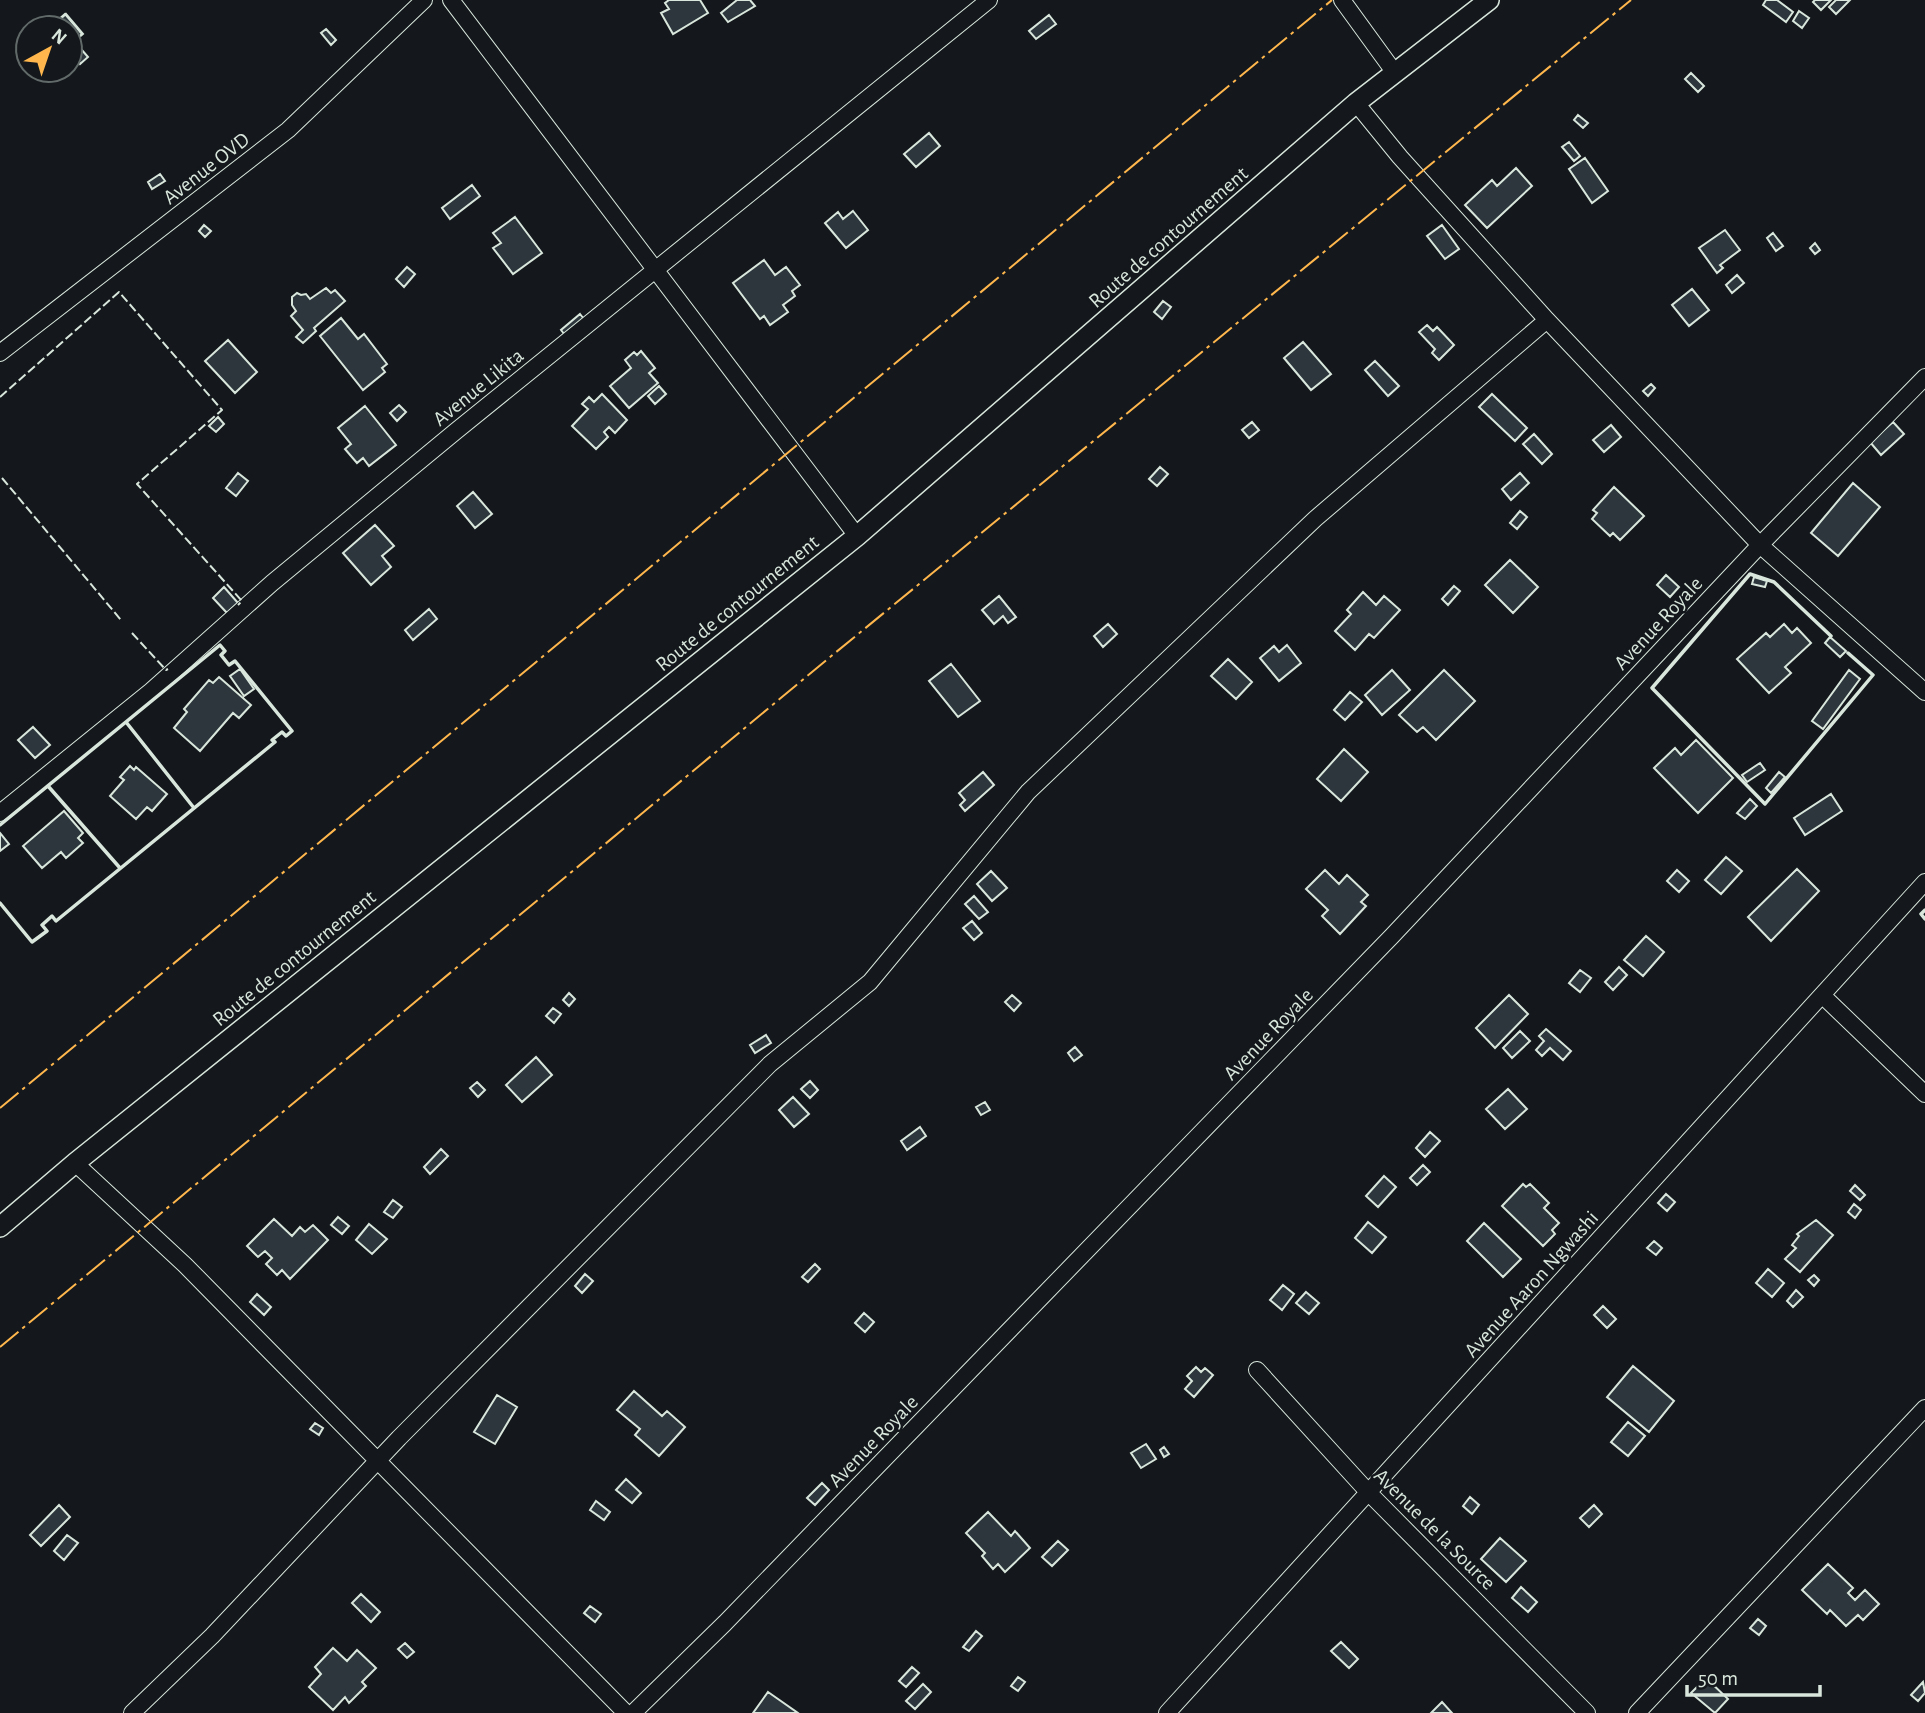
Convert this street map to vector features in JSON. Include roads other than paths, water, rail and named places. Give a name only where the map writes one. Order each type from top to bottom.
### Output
[{"type":"street","name":"Avenue OVD","points":[[0,353],[288,130],[424,0]]},
{"type":"street","points":[[450,0],[857,536]]},
{"type":"street","name":"Avenue Likita","points":[[0,813],[151,691],[313,549],[989,0]]},
{"type":"street","points":[[1342,0],[1395,73]]},
{"type":"street","name":"Route de contournement","points":[[0,1227],[75,1163],[857,536],[1356,103],[1489,0]]},
{"type":"street","points":[[1356,103],[1423,184],[1547,320],[1760,545],[1925,692]]},
{"type":"street","points":[[132,1713],[212,1636],[378,1461],[770,1064],[870,982],[1028,792],[1315,519],[1547,320]]},
{"type":"street","name":"Avenue Royale","points":[[633,1713],[735,1613],[1392,936],[1760,545],[1925,377]]},
{"type":"street","name":"Avenue Aaron Ngwashi","points":[[1167,1713],[1925,882]]},
{"type":"street","points":[[1822,996],[1925,1094]]},
{"type":"street","points":[[75,1163],[185,1265],[626,1713]]},
{"type":"street","name":"Avenue de la Source","points":[[1257,1370],[1368,1493],[1587,1713]]},
{"type":"street","points":[[1637,1713],[1925,1408]]}]
